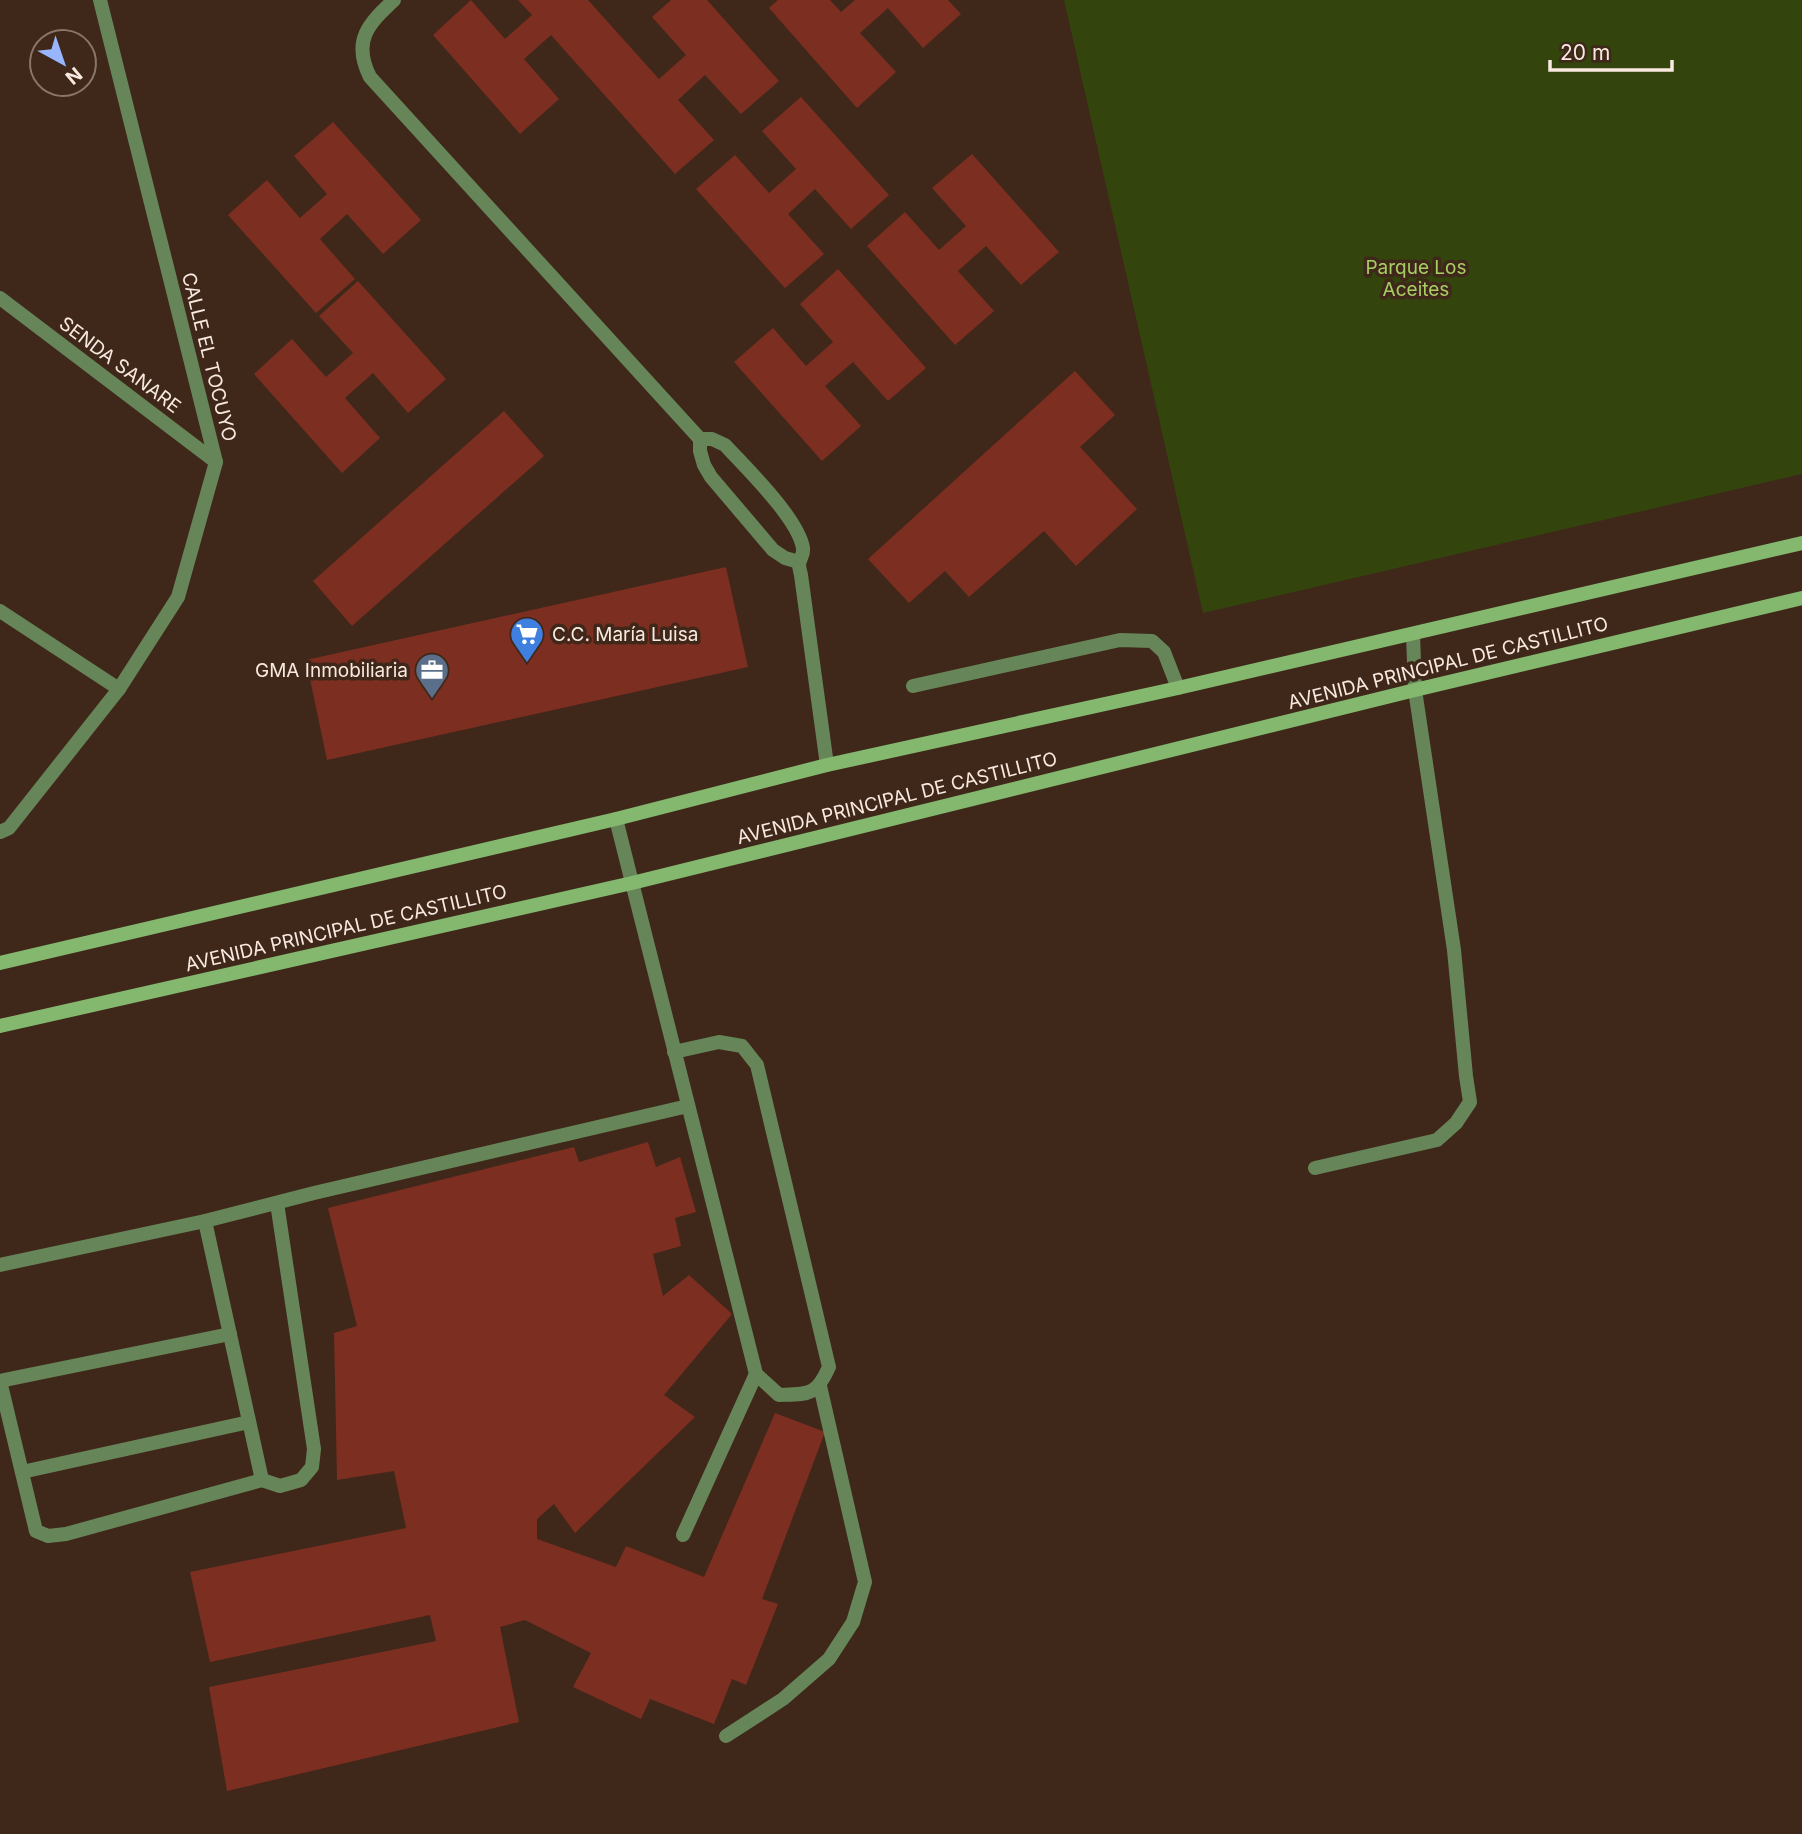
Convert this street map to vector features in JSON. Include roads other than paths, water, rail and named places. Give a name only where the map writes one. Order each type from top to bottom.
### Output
[{"type":"main road","name":"AVENIDA PRINCIPAL DE CASTILLITO","points":[[0,962],[616,819],[827,765],[1178,688],[1802,543]]},
{"type":"main road","name":"AVENIDA PRINCIPAL DE CASTILLITO","points":[[0,1026],[632,883],[1415,690],[1802,598]]},
{"type":"street","name":"CALLE EL TOCUYO","points":[[0,832],[9,828],[119,689],[178,597],[216,462],[100,0]]},
{"type":"street","points":[[394,0],[368,27],[363,41],[362,56],[370,77],[700,439],[700,452],[711,477],[772,550],[799,562]]},
{"type":"street","name":"SENDA SANARE","points":[[0,298],[216,462]]},
{"type":"street","points":[[700,439],[712,439],[725,444],[782,510],[801,542],[803,553],[799,562],[827,765]]},
{"type":"street","points":[[0,611],[119,689]]},
{"type":"street","points":[[1315,1168],[1437,1140],[1456,1123],[1470,1102],[1454,950],[1415,690],[1413,634]]},
{"type":"street","points":[[913,686],[1120,640],[1152,641],[1164,652],[1178,688]]},
{"type":"street","points":[[616,819],[756,1374],[779,1395],[804,1394],[820,1386]]},
{"type":"street","points":[[674,1052],[719,1042],[742,1046],[757,1065],[829,1367],[820,1386],[864,1582],[853,1622],[829,1660],[783,1699],[726,1736]]},
{"type":"street","points":[[0,1265],[205,1221],[688,1106]]},
{"type":"street","points":[[230,1334],[0,1381],[36,1531],[48,1536],[66,1534],[262,1480],[280,1486],[301,1480],[312,1467],[314,1449],[277,1203]]},
{"type":"street","points":[[205,1221],[262,1480]]},
{"type":"street","points":[[683,1535],[756,1374]]},
{"type":"street","points":[[22,1472],[249,1422]]},
{"type":"place","name":"C.C. María Luisa","points":[[527,664]]},
{"type":"place","name":"GMA Inmobiliaria","points":[[432,700]]},
{"type":"park label","name":"Parque Los Aceites","points":[[1416,278]]}]
